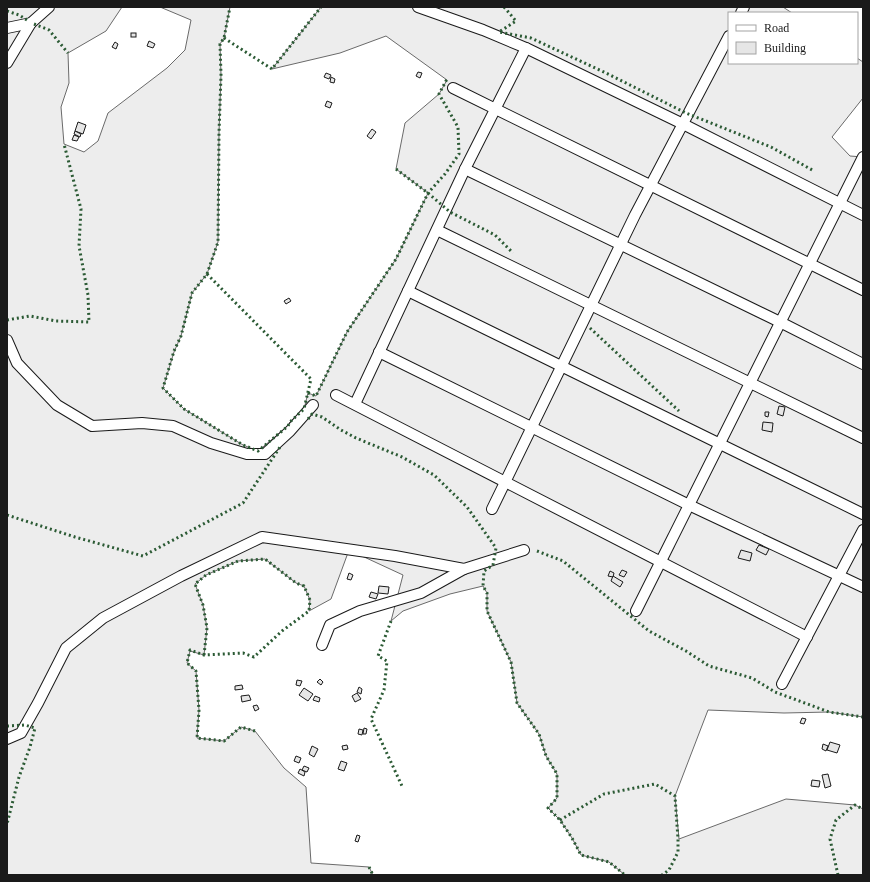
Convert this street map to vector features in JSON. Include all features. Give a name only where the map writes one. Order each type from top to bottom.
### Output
[{"type":"street","points":[[7,63],[31,23],[49,7]]},
{"type":"street","points":[[418,7],[483,30],[526,48],[863,215]]},
{"type":"street","points":[[7,28],[31,23]]},
{"type":"street","points":[[492,509],[620,244],[728,38]]},
{"type":"street","points":[[355,404],[466,169],[526,48]]},
{"type":"street","points":[[453,88],[863,290]]},
{"type":"street","points":[[636,611],[863,157]]},
{"type":"street","points":[[466,169],[863,364]]},
{"type":"street","points":[[437,230],[863,438]]},
{"type":"street","points":[[408,290],[863,514]]},
{"type":"street","points":[[7,340],[17,363],[57,405],[92,426],[142,423],[172,426],[211,444],[247,454],[265,454],[290,431],[313,405]]},
{"type":"street","points":[[379,352],[689,505],[863,587]]},
{"type":"street","points":[[336,395],[807,637]]},
{"type":"street","points":[[782,684],[863,530]]},
{"type":"street","points":[[7,738],[21,733],[66,648],[103,618],[181,576],[262,536],[395,556],[464,569]]},
{"type":"street","points":[[322,645],[330,625],[360,611],[421,593],[464,569],[524,550]]},
{"type":"shaded area","points":[[7,7],[122,7],[106,31],[68,53],[69,83],[61,107],[64,144],[84,152],[98,141],[108,113],[167,68],[185,50],[191,20],[160,7],[230,7],[224,38],[220,44],[221,75],[218,242],[207,274],[192,293],[181,336],[174,352],[163,388],[184,409],[243,445],[258,451],[288,426],[290,422],[304,409],[308,393],[316,396],[347,332],[396,259],[428,193],[396,169],[405,123],[439,94],[447,80],[386,36],[340,53],[272,69],[321,7],[783,7],[790,12],[728,12],[728,64],[858,64],[858,59],[863,62],[863,98],[832,137],[850,156],[863,157],[863,717],[829,712],[784,713],[708,710],[675,796],[679,839],[786,799],[855,805],[863,809],[863,875],[625,875],[609,862],[581,855],[560,820],[548,808],[557,798],[557,774],[546,756],[539,734],[517,703],[511,662],[487,611],[487,593],[483,586],[450,594],[403,611],[391,621],[403,575],[349,550],[331,599],[309,611],[310,600],[304,586],[296,583],[265,559],[238,561],[206,575],[195,584],[203,605],[207,628],[204,655],[190,651],[187,663],[196,671],[199,710],[197,738],[224,741],[241,727],[255,731],[284,768],[306,787],[311,863],[369,867],[373,875],[7,875]]},
{"type":"building","points":[[131,33],[136,33],[136,37],[131,37]]},
{"type":"building","points":[[149,41],[155,44],[153,48],[147,46]]},
{"type":"building","points":[[115,42],[118,44],[116,49],[112,47]]},
{"type":"building","points":[[418,72],[422,73],[420,78],[416,76]]},
{"type":"building","points":[[326,73],[331,75],[329,79],[324,77]]},
{"type":"building","points":[[331,77],[335,79],[334,83],[330,82]]},
{"type":"building","points":[[327,101],[332,103],[330,108],[325,106]]},
{"type":"building","points":[[78,122],[86,125],[83,134],[75,131]]},
{"type":"building","points":[[372,129],[376,132],[371,139],[367,136]]},
{"type":"building","points":[[75,131],[81,134],[80,137],[74,134]]},
{"type":"building","points":[[74,135],[79,137],[77,141],[72,140]]},
{"type":"building","points":[[289,298],[291,301],[286,304],[284,301]]},
{"type":"building","points":[[779,406],[785,407],[783,416],[777,414]]},
{"type":"building","points":[[765,412],[769,412],[768,417],[765,416]]},
{"type":"building","points":[[763,422],[773,423],[772,432],[762,430]]},
{"type":"building","points":[[759,545],[769,549],[766,555],[756,550]]},
{"type":"building","points":[[741,550],[752,553],[750,561],[738,558]]},
{"type":"building","points":[[622,570],[627,572],[624,577],[619,575]]},
{"type":"building","points":[[610,571],[614,573],[613,577],[608,576]]},
{"type":"building","points":[[349,573],[353,575],[351,580],[347,579]]},
{"type":"building","points":[[613,576],[623,582],[620,587],[611,581]]},
{"type":"building","points":[[379,586],[389,587],[388,594],[378,593]]},
{"type":"building","points":[[371,592],[378,594],[376,599],[369,597]]},
{"type":"building","points":[[320,679],[323,682],[321,685],[317,682]]},
{"type":"building","points":[[297,680],[302,681],[300,686],[296,685]]},
{"type":"building","points":[[242,685],[243,689],[235,690],[235,686]]},
{"type":"building","points":[[359,687],[362,689],[361,694],[357,692]]},
{"type":"building","points":[[304,688],[313,694],[308,701],[299,695]]},
{"type":"building","points":[[357,693],[361,699],[355,702],[352,696]]},
{"type":"building","points":[[249,695],[251,700],[242,702],[241,696]]},
{"type":"building","points":[[315,696],[320,698],[319,702],[313,700]]},
{"type":"building","points":[[257,705],[259,709],[255,711],[253,706]]},
{"type":"building","points":[[802,718],[806,719],[804,724],[800,723]]},
{"type":"building","points":[[364,728],[367,729],[366,734],[363,734]]},
{"type":"building","points":[[359,729],[363,730],[362,735],[358,734]]},
{"type":"building","points":[[830,742],[840,745],[837,753],[827,750]]},
{"type":"building","points":[[823,744],[828,746],[826,751],[822,749]]},
{"type":"building","points":[[347,745],[348,749],[343,750],[342,746]]},
{"type":"building","points":[[312,746],[318,749],[314,757],[309,754]]},
{"type":"building","points":[[296,756],[301,758],[299,763],[294,761]]},
{"type":"building","points":[[341,761],[347,763],[344,771],[338,769]]},
{"type":"building","points":[[304,766],[309,768],[307,772],[302,770]]},
{"type":"building","points":[[300,769],[305,772],[304,776],[298,773]]},
{"type":"building","points":[[828,774],[831,786],[825,788],[822,775]]},
{"type":"building","points":[[812,780],[820,781],[819,787],[811,786]]},
{"type":"building","points":[[357,835],[360,836],[358,842],[355,841]]},
{"type":"hedge","points":[[207,274],[311,379],[304,409],[290,422],[288,426],[258,451],[243,445],[184,409],[163,388],[174,351],[181,336],[192,293],[207,274],[218,242],[221,75],[220,44],[224,38],[230,7]]},
{"type":"hedge","points":[[224,38],[272,69],[321,7]]},
{"type":"hedge","points":[[504,7],[516,21],[499,32],[531,38],[686,113],[771,147],[814,171]]},
{"type":"hedge","points":[[7,11],[19,15],[27,20]]},
{"type":"hedge","points":[[34,24],[49,30],[68,53]]},
{"type":"hedge","points":[[308,393],[316,396],[347,332],[396,259],[428,193],[445,174],[459,154],[458,127],[439,94],[447,79]]},
{"type":"hedge","points":[[7,320],[30,316],[56,321],[89,322],[88,295],[79,246],[81,209],[64,144]]},
{"type":"hedge","points":[[396,169],[450,212],[495,235],[513,253]]},
{"type":"hedge","points":[[590,328],[679,411]]},
{"type":"hedge","points":[[308,419],[312,414],[322,417],[356,438],[402,457],[434,475],[467,507],[496,548],[493,565],[484,571],[483,586],[487,593],[487,611],[511,662],[517,703],[539,734],[546,756],[557,774],[557,798],[548,808],[560,820],[581,855],[609,862],[625,875]]},
{"type":"hedge","points":[[7,515],[75,537],[143,556],[243,503],[280,447]]},
{"type":"hedge","points":[[537,551],[563,561],[649,631],[686,651],[709,666],[752,678],[775,692],[829,712],[863,717]]},
{"type":"hedge","points":[[204,655],[207,628],[203,605],[195,584],[206,575],[238,561],[265,559],[296,583],[304,586],[310,600],[309,611],[282,631],[254,657],[243,653],[204,655],[190,650],[187,663],[196,671],[199,710],[197,738],[224,741],[241,727],[255,731]]},
{"type":"hedge","points":[[391,621],[378,656],[387,661],[384,690],[371,719],[402,786]]},
{"type":"hedge","points":[[7,726],[25,725],[35,728],[19,777],[7,824]]},
{"type":"hedge","points":[[560,820],[604,794],[655,784],[675,796],[678,852],[669,870],[662,875]]},
{"type":"hedge","points":[[838,875],[830,839],[836,820],[855,805],[863,809]]},
{"type":"hedge","points":[[369,867],[373,875]]}]
